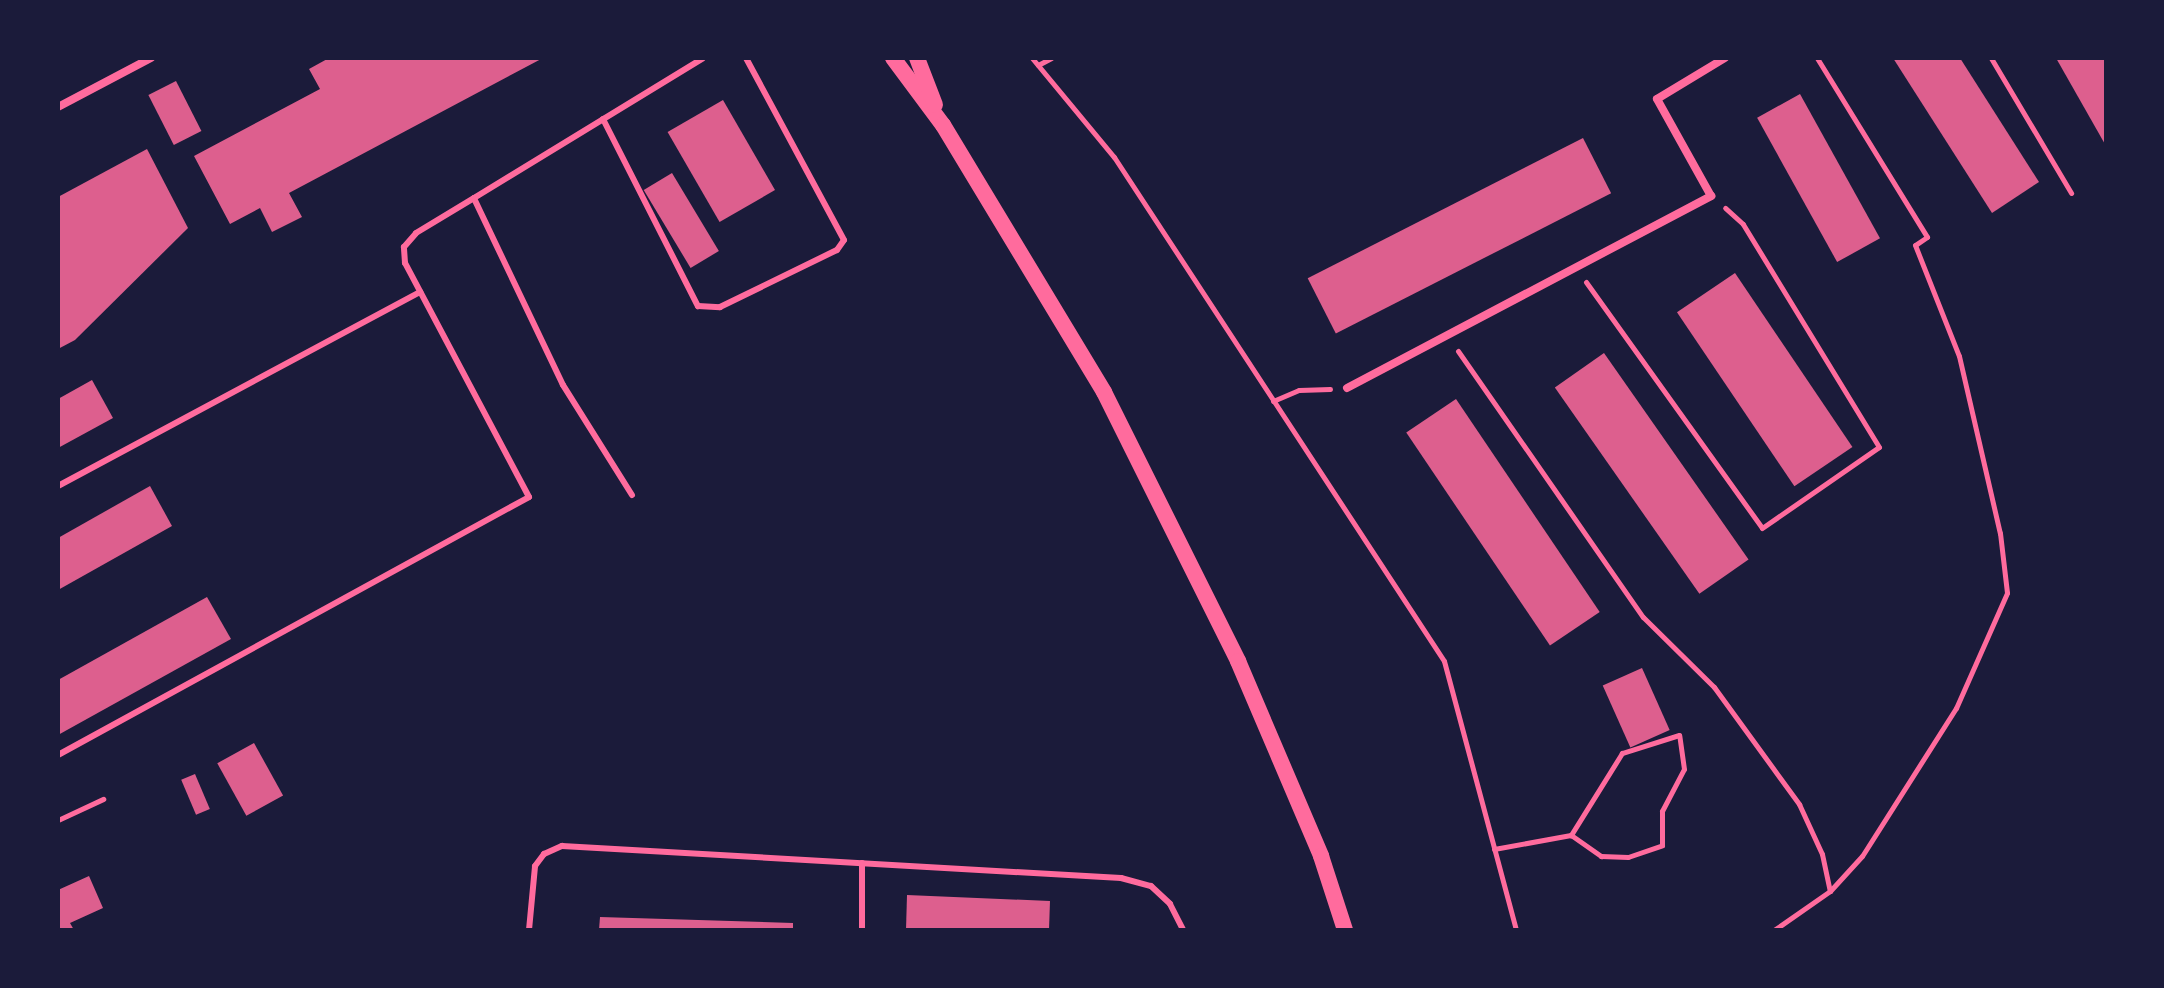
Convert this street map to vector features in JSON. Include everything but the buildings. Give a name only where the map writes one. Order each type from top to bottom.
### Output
[{"type":"main road","points":[[893,58],[943,125],[1104,392],[1238,661],[1321,856],[1345,930]]},
{"type":"main road","points":[[917,58],[943,125]]},
{"type":"street","points":[[58,107],[151,58]]},
{"type":"street","points":[[1347,388],[1711,196],[1657,99],[1725,58]]},
{"type":"lane","points":[[58,755],[529,497],[405,263],[404,247],[474,198],[703,58]]},
{"type":"lane","points":[[603,119],[698,306],[720,307],[837,250],[844,240],[746,58]]},
{"type":"lane","points":[[474,198],[563,385],[632,495]]},
{"type":"lane","points":[[58,486],[420,292]]},
{"type":"lane","points":[[529,930],[535,866],[544,854],[562,846],[1121,878],[1151,886],[1170,904],[1183,930]]},
{"type":"lane","points":[[862,863],[862,930]]},
{"type":"path","points":[[1032,58],[1114,157],[1444,661],[1516,930]]},
{"type":"path","points":[[1038,65],[1051,58]]},
{"type":"path","points":[[1774,930],[1830,891],[1862,856],[1956,708],[2007,593],[2000,533],[1959,356],[1915,245],[1927,237],[1817,58]]},
{"type":"path","points":[[1991,58],[2071,193]]},
{"type":"path","points":[[1576,268],[1762,528],[1879,447],[1743,224],[1711,196]]},
{"type":"path","points":[[1448,336],[1643,617],[1714,687],[1799,804],[1822,854],[1830,891]]},
{"type":"path","points":[[1273,401],[1299,390],[1347,388]]},
{"type":"path","points":[[1494,849],[1571,835],[1601,856],[1628,857],[1662,845],[1662,811],[1684,769],[1679,735],[1622,753],[1571,835]]},
{"type":"path","points":[[58,820],[103,799]]}]
